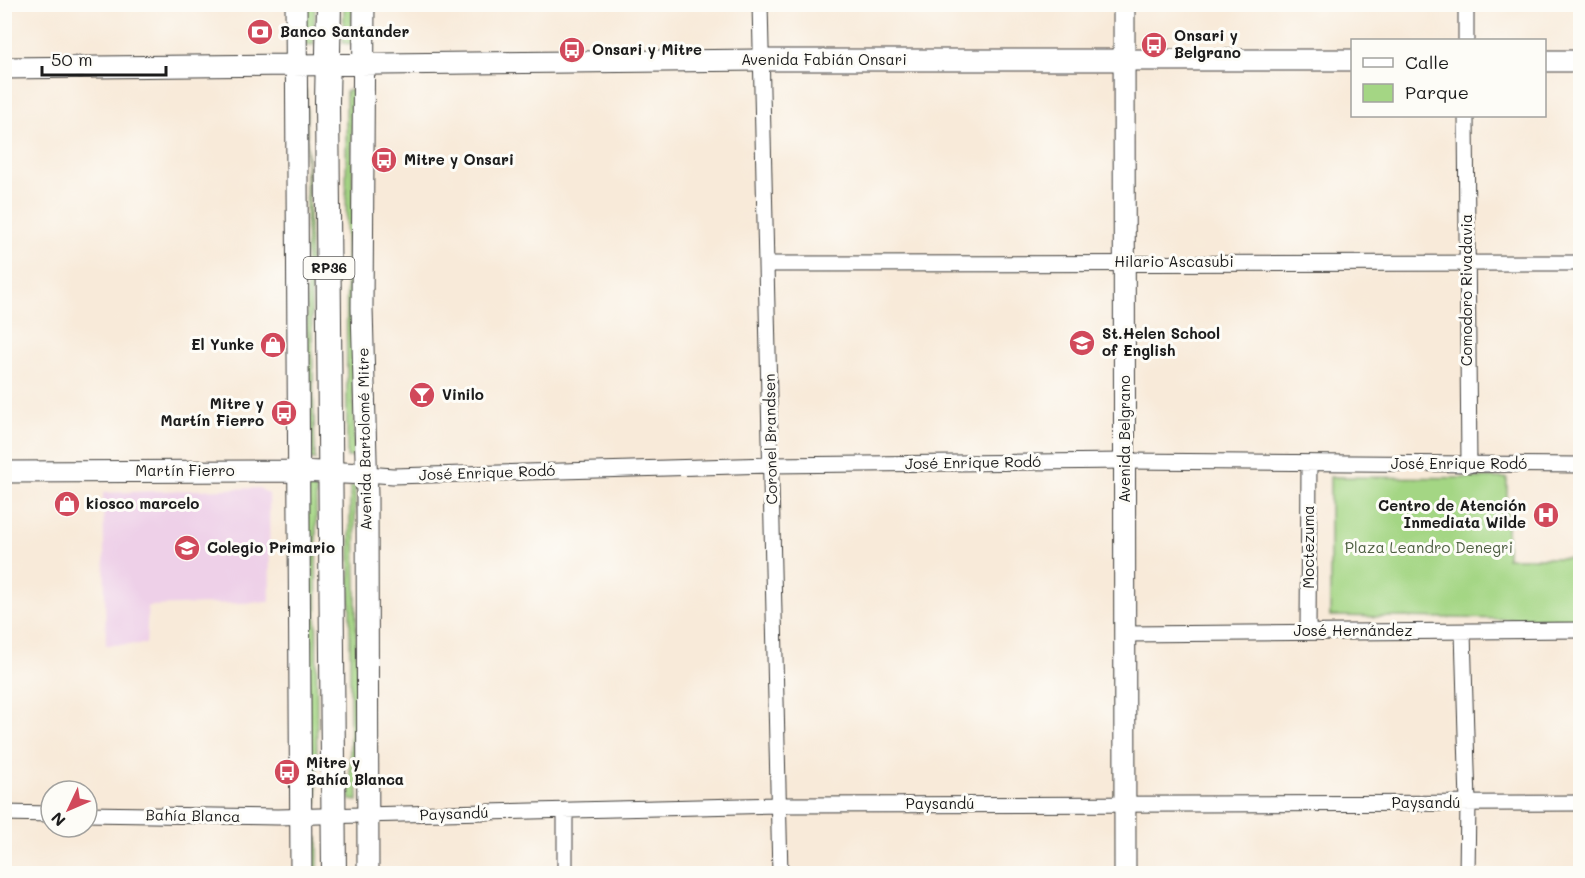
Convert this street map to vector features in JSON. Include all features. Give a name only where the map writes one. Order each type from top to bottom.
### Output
[{"type":"main road","name":"RP36","points":[[329,4],[334,873]]},
{"type":"street","points":[[296,4],[301,873]]},
{"type":"street","name":"Avenida Bartolomé Mitre","points":[[364,4],[362,308],[366,474],[368,873]]},
{"type":"street","name":"Coronel Brandsen","points":[[760,4],[768,264],[780,873]]},
{"type":"street","name":"Avenida Belgrano","points":[[1124,4],[1125,873]]},
{"type":"street","points":[[1466,4],[1467,39]]},
{"type":"street","name":"Avenida Fabián Onsari","points":[[4,68],[760,60],[1351,60]]},
{"type":"street","points":[[1546,61],[1581,61]]},
{"type":"street","name":"Comodoro Rivadavia","points":[[1466,117],[1468,465]]},
{"type":"street","name":"Hilario Ascasubi","points":[[768,264],[1124,261],[1581,263]]},
{"type":"street","name":"José Enrique Rodó","points":[[366,474],[393,476],[771,465],[1126,461],[1581,465]]},
{"type":"street","name":"Moctezuma","points":[[1308,631],[1309,463]]},
{"type":"street","name":"Martín Fierro","points":[[4,472],[298,471],[366,474]]},
{"type":"street","name":"José Hernández","points":[[1125,634],[1581,630]]},
{"type":"street","points":[[1463,632],[1468,802],[1467,873]]},
{"type":"street","name":"Paysandú","points":[[300,817],[779,805],[1581,803]]},
{"type":"street","points":[[565,810],[565,873]]},
{"type":"street","points":[[4,813],[39,814]]},
{"type":"street","name":"Bahía Blanca","points":[[99,814],[300,817]]},
{"type":"shaded area","name":"Colegio Primario","points":[[259,488],[269,494],[270,602],[148,606],[146,644],[106,645],[103,493]]},
{"type":"green space","points":[[305,5],[315,5],[314,45],[303,44]]},
{"type":"green space","points":[[344,5],[353,5],[351,44],[343,43]]},
{"type":"green space","points":[[306,89],[315,460],[307,459]]},
{"type":"green space","points":[[352,90],[354,457],[347,457],[346,91]]},
{"type":"green space","name":"Plaza Leandro Denegri","points":[[1330,477],[1507,478],[1507,558],[1580,558],[1580,620],[1330,616]]},
{"type":"green space","points":[[307,486],[316,487],[317,803],[309,803]]},
{"type":"green space","points":[[355,486],[358,801],[350,800],[350,487]]},
{"type":"green space","points":[[318,838],[318,873],[310,873],[309,840]]},
{"type":"place","name":"Banco Santander","points":[[260,32]]},
{"type":"place","name":"Onsari y Belgrano","points":[[1154,45]]},
{"type":"place","name":"Onsari y Mitre","points":[[572,50]]},
{"type":"place","name":"Mitre y Onsari","points":[[384,160]]},
{"type":"place","name":"St.Helen School of English","points":[[1082,343]]},
{"type":"place","name":"El Yunke","points":[[273,345]]},
{"type":"place","name":"Vinilo","points":[[422,395]]},
{"type":"place","name":"Mitre y Martín Fierro","points":[[284,413]]},
{"type":"place","name":"kiosco marcelo","points":[[67,504]]},
{"type":"place","name":"Centro de Atención Inmediata Wilde","points":[[1546,515]]},
{"type":"place","name":"Colegio Primario","points":[[187,548]]},
{"type":"place","name":"Mitre y Bahía Blanca","points":[[287,772]]}]
